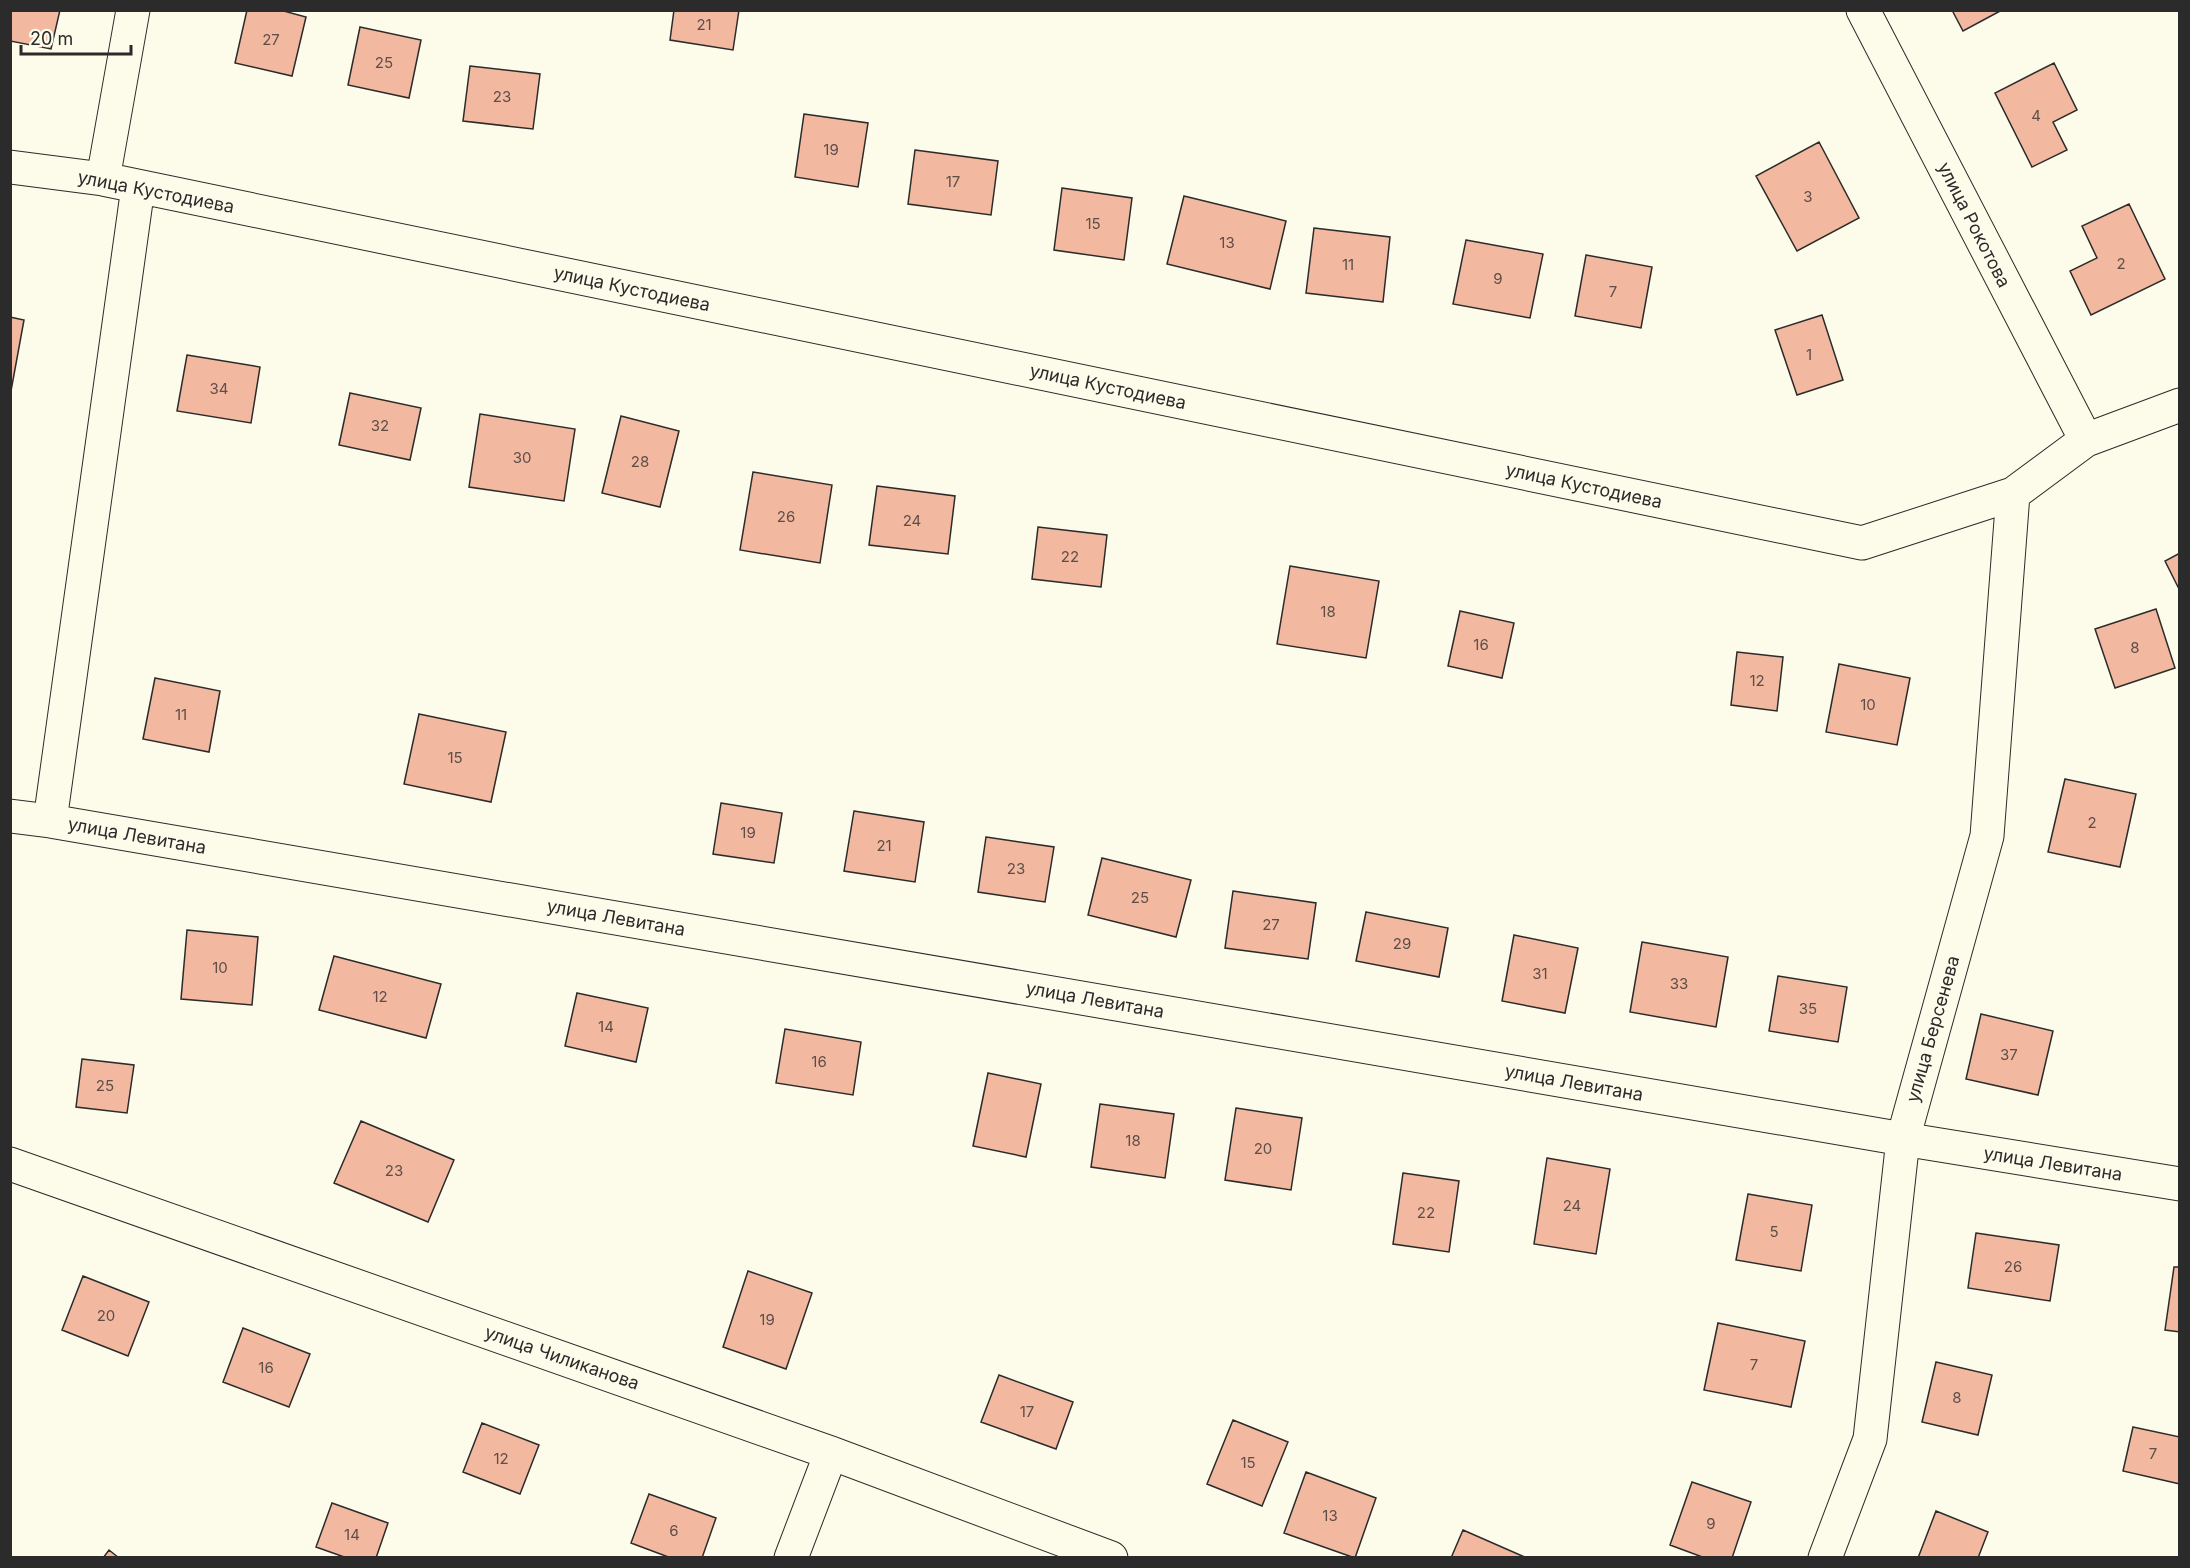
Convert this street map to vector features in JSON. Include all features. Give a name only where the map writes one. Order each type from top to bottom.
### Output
[{"type":"street","points":[[103,179],[134,10]]},
{"type":"street","name":"улица Рокотова","points":[[1863,10],[2086,440]]},
{"type":"street","name":"улица Кустодиева","points":[[10,167],[103,179],[1862,543],[2013,494],[2086,440],[2180,405]]},
{"type":"street","points":[[50,821],[138,187]]},
{"type":"street","name":"улица Берсенева","points":[[1825,1557],[1870,1439],[1902,1139],[1987,836],[2013,494]]},
{"type":"street","name":"улица Левитана","points":[[10,816],[50,821],[1902,1139],[2180,1184]]},
{"type":"street","name":"улица Чиликанова","points":[[10,1164],[831,1453],[1111,1557]]},
{"type":"street","points":[[791,1557],[831,1453]]},
{"type":"building","points":[[10,10],[60,10],[51,49],[10,41]]},
{"type":"building","points":[[247,10],[280,10],[306,17],[292,76],[235,63]]},
{"type":"building","points":[[674,10],[739,10],[733,50],[670,40]]},
{"type":"building","points":[[1952,10],[2002,10],[1963,31]]},
{"type":"building","points":[[360,27],[421,40],[409,98],[348,85]]},
{"type":"building","points":[[2054,63],[2077,110],[2053,122],[2067,150],[2032,167],[1995,93]]},
{"type":"building","points":[[470,66],[540,74],[533,129],[463,121]]},
{"type":"building","points":[[804,114],[868,123],[858,187],[795,177]]},
{"type":"building","points":[[1819,142],[1859,218],[1797,251],[1756,176]]},
{"type":"building","points":[[915,150],[998,161],[991,215],[908,204]]},
{"type":"building","points":[[1062,188],[1132,198],[1124,260],[1054,250]]},
{"type":"building","points":[[1184,196],[1286,221],[1270,289],[1167,264]]},
{"type":"building","points":[[2129,204],[2165,279],[2091,315],[2070,271],[2097,258],[2082,226]]},
{"type":"building","points":[[1314,228],[1390,237],[1383,302],[1306,293]]},
{"type":"building","points":[[1466,240],[1543,254],[1530,318],[1453,304]]},
{"type":"building","points":[[1586,255],[1652,267],[1641,328],[1575,316]]},
{"type":"building","points":[[1822,315],[1843,380],[1797,395],[1775,330]]},
{"type":"building","points":[[10,317],[24,320],[11,391],[10,391]]},
{"type":"building","points":[[187,355],[260,367],[251,423],[177,411]]},
{"type":"building","points":[[350,393],[421,408],[410,460],[339,445]]},
{"type":"building","points":[[480,414],[575,429],[564,501],[469,487]]},
{"type":"building","points":[[621,416],[679,431],[660,507],[602,493]]},
{"type":"building","points":[[753,472],[832,485],[820,563],[740,550]]},
{"type":"building","points":[[877,486],[955,496],[948,554],[869,545]]},
{"type":"building","points":[[1038,527],[1107,535],[1101,587],[1032,579]]},
{"type":"building","points":[[2180,553],[2180,591],[2165,561]]},
{"type":"building","points":[[1290,566],[1379,581],[1366,658],[1277,644]]},
{"type":"building","points":[[2156,609],[2175,668],[2115,688],[2095,629]]},
{"type":"building","points":[[1460,611],[1514,623],[1502,678],[1448,666]]},
{"type":"building","points":[[1737,652],[1783,657],[1777,711],[1731,705]]},
{"type":"building","points":[[1839,664],[1910,678],[1897,745],[1826,732]]},
{"type":"building","points":[[155,678],[220,691],[209,752],[143,739]]},
{"type":"building","points":[[419,714],[506,732],[491,802],[404,784]]},
{"type":"building","points":[[2065,779],[2136,794],[2120,867],[2048,852]]},
{"type":"building","points":[[721,803],[782,813],[774,863],[713,854]]},
{"type":"building","points":[[854,811],[924,822],[915,882],[844,871]]},
{"type":"building","points":[[986,837],[1054,847],[1045,902],[978,892]]},
{"type":"building","points":[[1102,858],[1191,880],[1176,937],[1088,915]]},
{"type":"building","points":[[1233,891],[1316,903],[1308,959],[1225,948]]},
{"type":"building","points":[[1366,912],[1448,928],[1439,977],[1356,961]]},
{"type":"building","points":[[187,930],[258,937],[252,1005],[181,999]]},
{"type":"building","points":[[1514,935],[1578,948],[1565,1013],[1502,1001]]},
{"type":"building","points":[[1642,942],[1728,957],[1716,1027],[1630,1012]]},
{"type":"building","points":[[334,956],[441,984],[426,1038],[319,1010]]},
{"type":"building","points":[[1778,976],[1847,987],[1838,1042],[1769,1031]]},
{"type":"building","points":[[577,993],[648,1008],[636,1062],[565,1046]]},
{"type":"building","points":[[1981,1014],[2053,1031],[2038,1095],[1966,1079]]},
{"type":"building","points":[[785,1029],[861,1042],[853,1095],[776,1083]]},
{"type":"building","points":[[82,1059],[134,1065],[127,1113],[76,1107]]},
{"type":"building","points":[[988,1073],[1041,1084],[1026,1157],[973,1146]]},
{"type":"building","points":[[1100,1104],[1174,1114],[1165,1178],[1091,1167]]},
{"type":"building","points":[[1236,1108],[1302,1118],[1291,1190],[1225,1180]]},
{"type":"building","points":[[361,1121],[454,1160],[428,1222],[334,1183]]},
{"type":"building","points":[[1547,1158],[1610,1169],[1596,1254],[1534,1244]]},
{"type":"building","points":[[1403,1173],[1459,1181],[1449,1252],[1393,1244]]},
{"type":"building","points":[[1748,1194],[1812,1205],[1801,1271],[1736,1260]]},
{"type":"building","points":[[1976,1233],[2059,1245],[2050,1301],[1968,1288]]},
{"type":"building","points":[[2174,1267],[2180,1267],[2180,1332],[2165,1330]]},
{"type":"building","points":[[748,1271],[812,1293],[786,1369],[723,1347]]},
{"type":"building","points":[[83,1276],[149,1302],[128,1356],[62,1330]]},
{"type":"building","points":[[1718,1323],[1805,1341],[1791,1407],[1704,1390]]},
{"type":"building","points":[[243,1328],[310,1354],[289,1407],[223,1382]]},
{"type":"building","points":[[1936,1362],[1992,1375],[1978,1435],[1922,1422]]},
{"type":"building","points":[[999,1375],[1073,1402],[1056,1449],[981,1422]]},
{"type":"building","points":[[1233,1420],[1288,1442],[1262,1506],[1207,1484]]},
{"type":"building","points":[[482,1423],[539,1445],[520,1494],[463,1472]]},
{"type":"building","points":[[2133,1427],[2180,1437],[2180,1484],[2123,1471]]},
{"type":"building","points":[[1306,1472],[1376,1498],[1355,1558],[1284,1533]]},
{"type":"building","points":[[1692,1482],[1751,1502],[1732,1558],[1705,1558],[1670,1545]]},
{"type":"building","points":[[649,1494],[716,1518],[702,1558],[671,1558],[631,1543]]},
{"type":"building","points":[[332,1503],[388,1523],[376,1558],[347,1558],[316,1547]]},
{"type":"building","points":[[1936,1511],[1988,1532],[1978,1558],[1918,1558]]},
{"type":"building","points":[[1463,1530],[1527,1558],[1451,1558]]},
{"type":"building","points":[[109,1550],[119,1558],[103,1558]]}]
